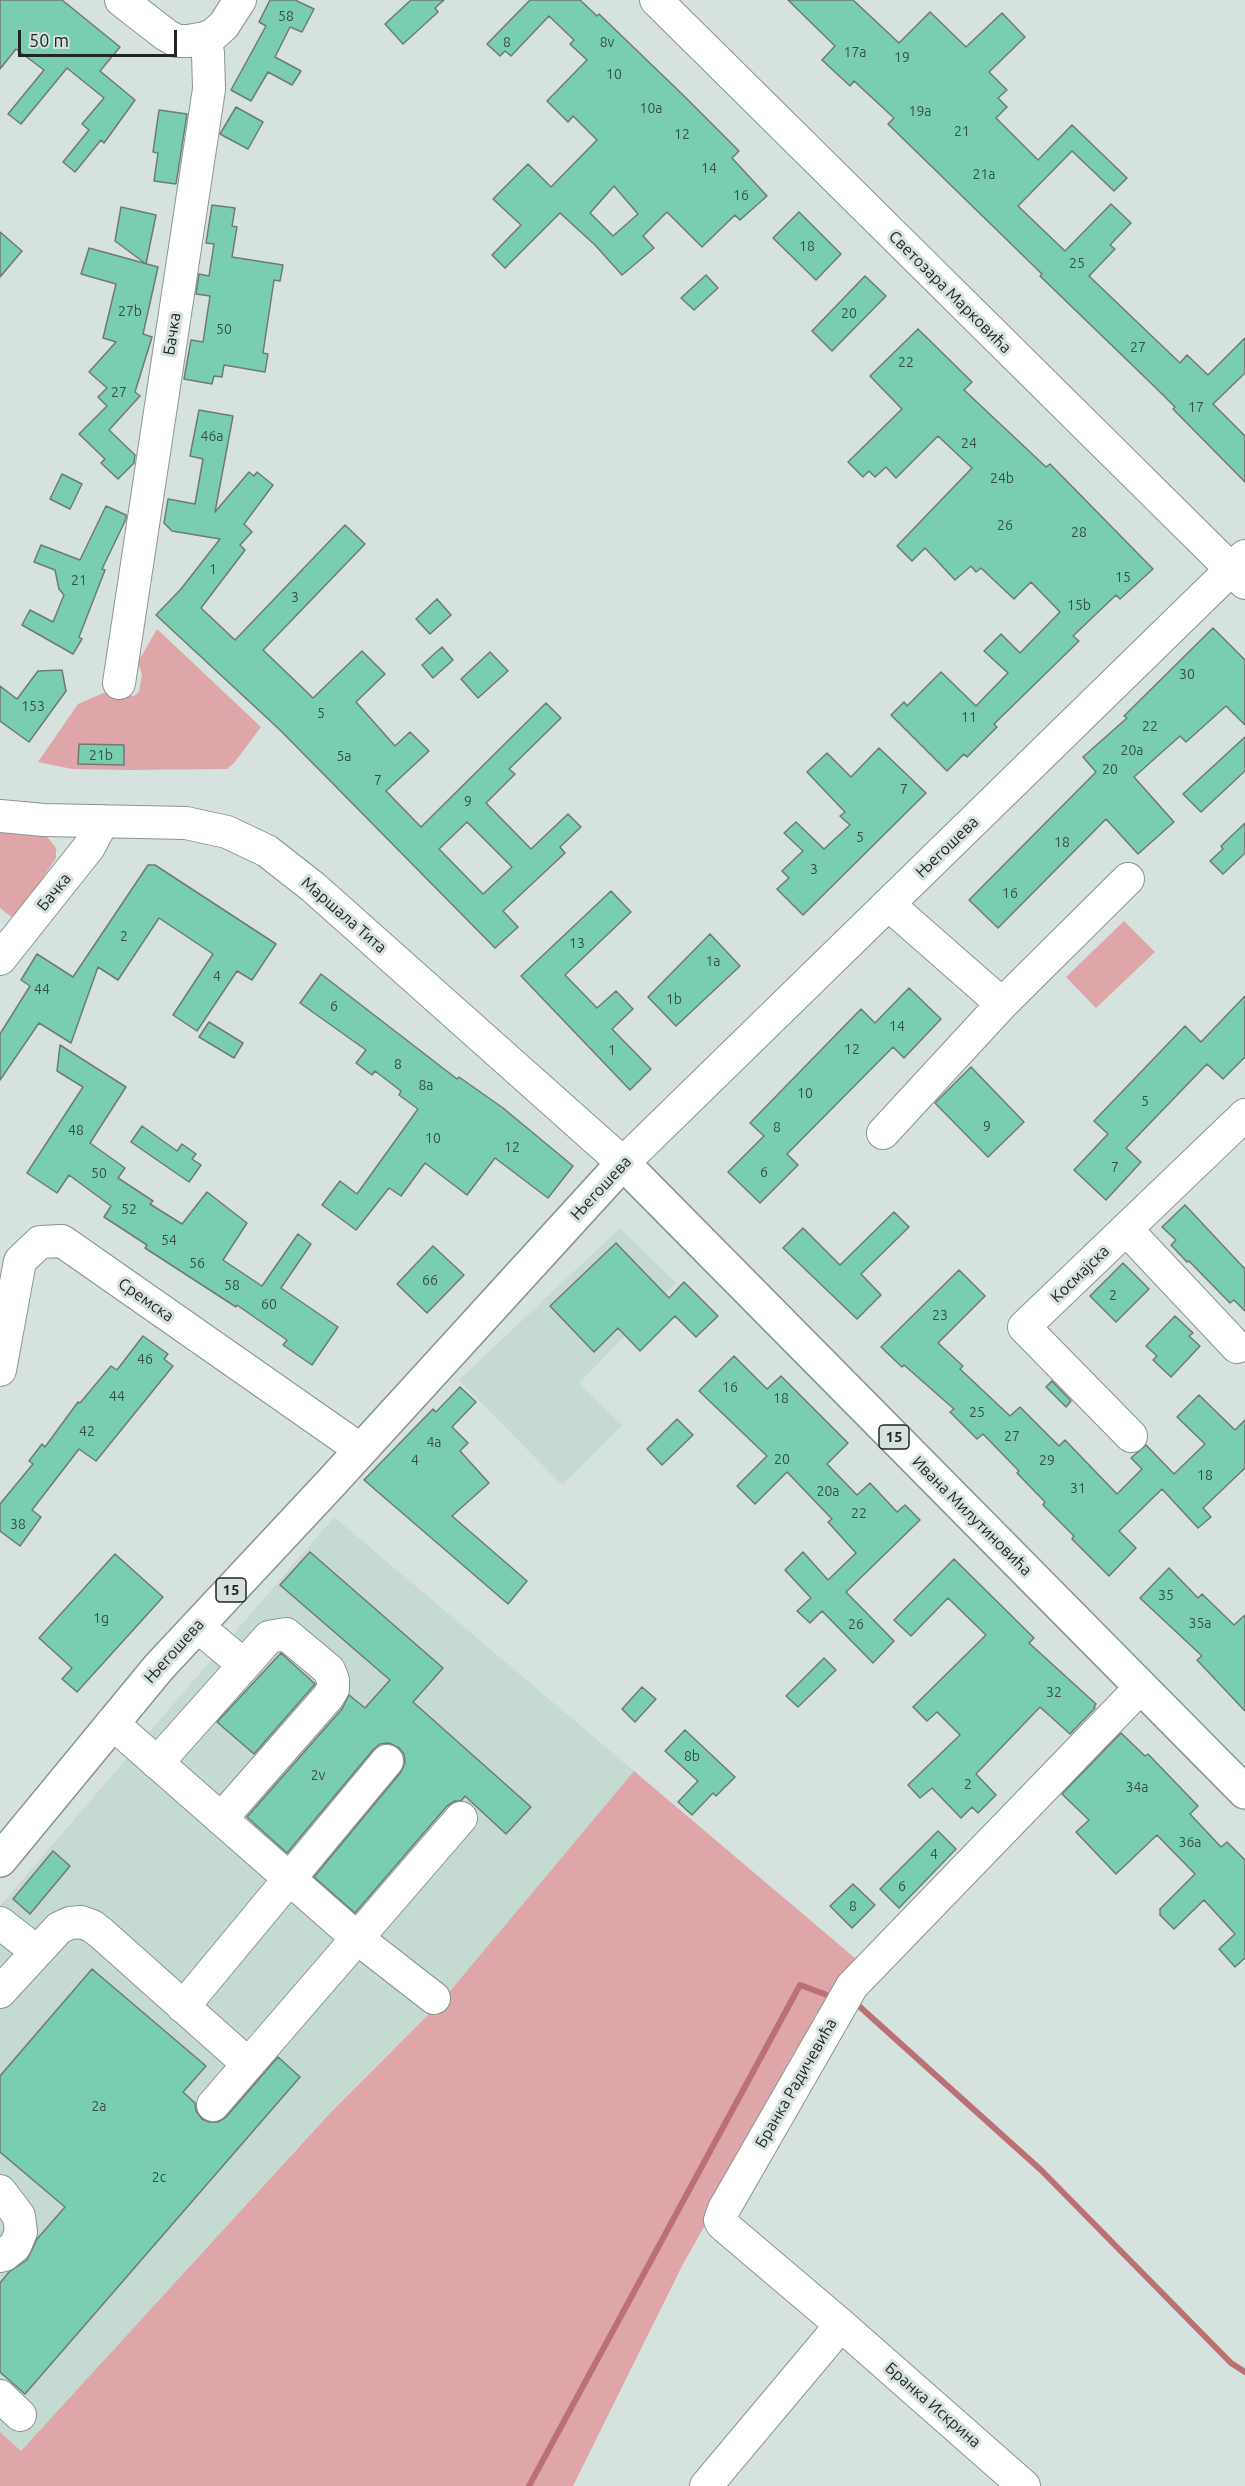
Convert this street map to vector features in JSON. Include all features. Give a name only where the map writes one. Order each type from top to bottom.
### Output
[{"type":"main road","name":"Његошева","points":[[0,1860],[112,1723],[197,1626],[623,1163]]},
{"type":"main road","name":"Ивана Милутиновића","points":[[623,1163],[1245,1792]]},
{"type":"street","points":[[122,0],[177,41],[195,41],[205,38],[224,25],[240,0]]},
{"type":"street","name":"Светозара Марковића","points":[[656,0],[1241,570]]},
{"type":"street","name":"Бачка","points":[[118,683],[209,89],[208,53],[205,38]]},
{"type":"street","name":"Његошева","points":[[623,1163],[888,904],[1241,570]]},
{"type":"street","name":"Маршала Тита","points":[[0,816],[17,819],[186,823],[210,827],[248,840],[267,851],[314,887],[623,1163]]},
{"type":"street","name":"Бачка","points":[[0,959],[89,847],[103,821]]},
{"type":"street","points":[[883,1133],[1002,1004],[1128,879]]},
{"type":"street","points":[[888,904],[1002,1004]]},
{"type":"street","name":"Космајска","points":[[1131,1436],[1024,1327],[1245,1115]]},
{"type":"street","points":[[1126,1229],[1237,1347]]},
{"type":"street","name":"Сремска","points":[[0,1370],[20,1262],[40,1242],[62,1241],[361,1450]]},
{"type":"street","points":[[197,1626],[244,1665]]},
{"type":"street","points":[[157,1763],[269,1637],[286,1634],[328,1670],[333,1689],[221,1819]]},
{"type":"street","name":"Бранка Радичевића","points":[[841,2325],[720,2220],[852,1986],[1142,1687]]},
{"type":"street","points":[[112,1723],[357,1938],[434,1998]]},
{"type":"street","points":[[183,2007],[387,1761]]},
{"type":"street","points":[[213,2105],[461,1818]]},
{"type":"street","points":[[0,1992],[36,1950],[59,1928],[70,1923],[81,1922],[92,1926],[248,2064]]},
{"type":"street","points":[[0,1923],[36,1950]]},
{"type":"street","points":[[0,2191],[19,2216],[21,2232],[15,2246],[1,2257]]},
{"type":"street","points":[[706,2486],[841,2325]]},
{"type":"street","name":"Бранка Искрина","points":[[841,2325],[1024,2486]]},
{"type":"shaded area","points":[[157,629],[261,727],[234,763],[227,769],[128,770],[72,769],[38,762],[78,704],[106,692],[134,696],[139,692],[142,675],[138,662]]},
{"type":"shaded area","points":[[0,830],[45,834],[56,848],[56,858],[15,920],[0,908]]},
{"type":"shaded area","points":[[1124,921],[1155,952],[1096,1008],[1066,977]]},
{"type":"shaded area","points":[[620,1228],[676,1283],[579,1383],[622,1425],[562,1485],[459,1380]]},
{"type":"shaded area","points":[[334,1517],[634,1771],[440,2003],[330,2112],[21,2452],[0,2432],[0,1906]]},
{"type":"shaded area","points":[[634,1771],[856,1959],[683,2264],[573,2486],[0,2486],[0,2432],[21,2451],[331,2112],[440,2003]]},
{"type":"building","points":[[0,0],[62,0],[120,47],[100,71],[135,100],[104,143],[101,140],[75,172],[63,162],[89,130],[82,124],[104,98],[67,68],[21,124],[8,114],[44,70],[16,49],[0,69]]},
{"type":"building","points":[[270,0],[295,0],[314,9],[302,32],[290,27],[275,57],[301,71],[292,85],[268,72],[251,101],[231,90],[266,26],[259,22]]},
{"type":"building","points":[[411,0],[444,0],[435,8],[438,12],[403,44],[385,24]]},
{"type":"building","points":[[530,0],[580,0],[597,16],[599,14],[739,151],[732,158],[767,196],[740,220],[735,215],[702,247],[667,212],[643,236],[654,248],[622,275],[595,245],[560,213],[505,268],[492,255],[521,225],[493,199],[528,164],[551,187],[597,140],[573,116],[568,122],[547,101],[587,60],[570,44],[574,40],[549,16],[511,56],[505,51],[500,56],[487,44]],"holes":[[[614,186],[638,214],[613,236],[590,213]]]},
{"type":"building","points":[[788,0],[853,0],[899,43],[930,12],[966,47],[1002,13],[1025,37],[989,72],[1007,90],[998,98],[1007,107],[996,118],[1038,160],[1072,125],[1127,178],[1114,191],[1072,151],[1018,206],[1065,251],[1111,204],[1131,223],[1110,245],[1115,249],[1089,276],[1180,363],[1187,355],[1208,375],[1245,338],[1245,373],[1213,404],[1245,436],[1245,482],[1173,409],[1175,407],[888,124],[894,118],[854,81],[850,86],[822,60],[835,46]]},
{"type":"building","points":[[236,107],[263,122],[248,149],[220,134]]},
{"type":"building","points":[[159,110],[187,114],[176,184],[154,181],[158,153],[153,152]]},
{"type":"building","points":[[212,205],[235,208],[232,226],[237,227],[232,257],[283,265],[280,281],[274,280],[263,353],[268,354],[265,372],[224,365],[222,377],[214,376],[212,384],[184,379],[191,340],[203,342],[210,296],[196,294],[199,274],[209,276],[214,244],[206,243]]},
{"type":"building","points":[[121,207],[156,215],[146,264],[115,241]]},
{"type":"building","points":[[799,212],[841,254],[816,280],[773,238]]},
{"type":"building","points":[[0,232],[22,251],[0,277]]},
{"type":"building","points":[[89,248],[158,267],[143,334],[152,337],[135,392],[140,396],[109,430],[135,455],[134,463],[118,479],[101,463],[105,459],[79,434],[107,406],[98,397],[107,388],[89,372],[116,342],[103,338],[116,284],[81,274]]},
{"type":"building","points":[[706,275],[718,288],[694,310],[681,298]]},
{"type":"building","points":[[865,276],[886,296],[832,351],[812,331]]},
{"type":"building","points":[[918,329],[972,382],[964,390],[1046,467],[1050,464],[1153,569],[1120,599],[1116,595],[1073,636],[1079,641],[994,724],[997,727],[967,757],[964,754],[947,771],[891,715],[904,702],[907,706],[941,672],[976,706],[1008,673],[984,651],[1001,634],[1020,653],[1060,612],[1031,582],[1014,599],[981,568],[976,572],[971,566],[955,580],[925,548],[912,561],[897,546],[972,468],[938,436],[896,478],[886,467],[875,477],[869,471],[863,477],[848,462],[902,409],[870,376]]},
{"type":"building","points":[[199,410],[233,416],[215,512],[249,472],[254,476],[257,472],[273,485],[244,524],[252,532],[240,545],[245,550],[201,608],[235,640],[345,525],[365,544],[263,650],[313,698],[362,651],[385,674],[356,702],[395,746],[410,732],[429,751],[386,791],[421,827],[546,703],[561,718],[509,769],[515,774],[486,803],[531,849],[568,814],[581,827],[560,847],[565,853],[503,911],[518,927],[495,948],[280,730],[156,615],[181,589],[220,539],[172,531],[164,523],[168,499],[195,504],[203,459],[190,456]],"holes":[[[467,822],[512,867],[483,894],[439,849]]]},
{"type":"building","points":[[62,474],[82,484],[70,509],[50,499]]},
{"type":"building","points":[[106,506],[126,515],[126,519],[102,569],[105,570],[79,637],[82,639],[73,654],[22,625],[30,610],[53,622],[64,595],[59,589],[55,570],[34,562],[41,545],[80,560]]},
{"type":"building","points":[[437,599],[451,615],[430,634],[416,619]]},
{"type":"building","points":[[1213,628],[1245,660],[1245,725],[1226,706],[1186,742],[1180,736],[1134,777],[1174,822],[1138,854],[1106,819],[998,928],[969,900],[1096,772],[1083,757],[1127,718],[1124,716]]},
{"type":"building","points":[[442,647],[453,660],[433,678],[422,665]]},
{"type":"building","points":[[490,652],[508,671],[478,698],[461,679]]},
{"type":"building","points":[[62,670],[66,691],[29,742],[0,721],[0,686],[17,699],[38,671]]},
{"type":"building","points":[[1245,737],[1245,771],[1201,812],[1183,794]]},
{"type":"building","points":[[79,744],[124,745],[124,765],[78,764]]},
{"type":"building","points":[[879,748],[926,793],[803,915],[777,889],[789,878],[782,871],[803,851],[784,833],[796,822],[824,849],[850,825],[840,816],[845,812],[807,772],[827,753],[851,777]]},
{"type":"building","points":[[1245,823],[1245,853],[1223,874],[1210,861],[1223,849],[1221,846]]},
{"type":"building","points":[[148,865],[155,865],[276,944],[252,980],[237,971],[197,1031],[173,1015],[213,954],[159,918],[118,980],[98,967],[71,1043],[39,1023],[0,1080],[0,1034],[30,986],[21,980],[37,954],[73,977]]},
{"type":"building","points":[[611,891],[631,912],[565,975],[597,1008],[616,991],[633,1009],[612,1029],[651,1069],[630,1090],[521,976]]},
{"type":"building","points":[[710,934],[740,966],[676,1026],[648,997]]},
{"type":"building","points":[[321,974],[457,1079],[459,1077],[503,1108],[573,1166],[548,1198],[495,1158],[467,1195],[425,1163],[401,1196],[389,1188],[356,1230],[322,1205],[340,1181],[357,1194],[418,1109],[399,1095],[401,1091],[375,1071],[372,1075],[356,1063],[366,1050],[300,1003]]},
{"type":"building","points":[[909,988],[941,1019],[904,1058],[893,1047],[787,1154],[798,1165],[760,1203],[728,1172],[764,1136],[750,1123],[861,1009],[875,1023]]},
{"type":"building","points":[[1245,996],[1245,1057],[1223,1079],[1207,1064],[1126,1148],[1141,1162],[1106,1200],[1074,1170],[1108,1134],[1094,1121],[1185,1026],[1201,1042]]},
{"type":"building","points":[[209,1022],[243,1043],[234,1058],[199,1037]]},
{"type":"building","points":[[60,1045],[126,1087],[90,1143],[125,1168],[118,1178],[153,1201],[150,1204],[182,1224],[207,1192],[247,1223],[223,1260],[262,1286],[298,1234],[311,1244],[281,1288],[338,1327],[312,1365],[283,1345],[287,1340],[237,1305],[236,1307],[145,1248],[147,1245],[104,1217],[111,1206],[69,1175],[57,1193],[27,1173],[83,1087],[57,1071]]},
{"type":"building","points":[[971,1067],[1024,1122],[988,1157],[935,1103]]},
{"type":"building","points":[[142,1126],[177,1151],[182,1144],[196,1154],[192,1159],[201,1165],[189,1182],[131,1142]]},
{"type":"building","points":[[1185,1205],[1245,1269],[1245,1311],[1234,1300],[1230,1303],[1171,1245],[1176,1240],[1162,1227]]},
{"type":"building","points":[[894,1212],[909,1227],[861,1274],[881,1295],[857,1319],[783,1248],[803,1228],[840,1265]]},
{"type":"building","points":[[616,1243],[669,1298],[684,1282],[718,1316],[696,1337],[675,1316],[640,1351],[618,1328],[594,1352],[550,1306]]},
{"type":"building","points":[[433,1246],[464,1275],[427,1313],[397,1284]]},
{"type":"building","points":[[1123,1263],[1149,1289],[1116,1322],[1090,1296]]},
{"type":"building","points":[[959,1270],[985,1296],[938,1343],[963,1366],[960,1369],[1010,1416],[1020,1407],[1059,1446],[1065,1440],[1117,1494],[1142,1469],[1131,1458],[1146,1445],[1174,1474],[1205,1444],[1177,1417],[1199,1395],[1235,1430],[1245,1420],[1245,1468],[1203,1508],[1211,1517],[1198,1528],[1162,1489],[1119,1531],[1136,1548],[1109,1576],[1072,1539],[1074,1536],[1043,1505],[1045,1502],[1017,1473],[1019,1471],[983,1434],[977,1439],[950,1412],[954,1409],[881,1347]]},
{"type":"building","points":[[1175,1316],[1193,1333],[1189,1336],[1200,1346],[1171,1377],[1153,1360],[1157,1356],[1146,1346]]},
{"type":"building","points":[[143,1336],[168,1354],[164,1359],[173,1366],[96,1461],[79,1449],[32,1510],[41,1517],[20,1546],[0,1531],[0,1504],[33,1464],[29,1461],[42,1444],[45,1447],[78,1402],[80,1403],[111,1366],[117,1370]]},
{"type":"building","points":[[734,1356],[767,1389],[781,1376],[848,1443],[827,1464],[857,1495],[870,1483],[897,1512],[905,1505],[920,1520],[846,1592],[894,1641],[873,1663],[822,1611],[810,1623],[797,1611],[811,1598],[785,1570],[803,1552],[828,1580],[856,1553],[828,1522],[832,1519],[787,1472],[755,1504],[737,1486],[767,1456],[699,1391]]},
{"type":"building","points":[[1052,1381],[1071,1401],[1066,1407],[1046,1387]]},
{"type":"building","points":[[460,1387],[476,1402],[452,1427],[468,1443],[460,1451],[489,1483],[452,1516],[527,1581],[508,1604],[364,1480],[433,1409],[436,1412]]},
{"type":"building","points":[[677,1419],[693,1435],[662,1465],[647,1449]]},
{"type":"building","points":[[310,1552],[443,1668],[413,1702],[531,1807],[506,1834],[465,1796],[461,1801],[455,1801],[447,1806],[355,1913],[314,1877],[401,1772],[405,1763],[404,1754],[399,1748],[389,1743],[380,1744],[373,1750],[287,1853],[247,1817],[342,1709],[349,1695],[365,1708],[390,1680],[280,1585]]},
{"type":"building","points":[[115,1554],[163,1597],[77,1692],[62,1679],[72,1668],[39,1638]]},
{"type":"building","points":[[954,1559],[1034,1638],[1029,1643],[1096,1704],[1095,1708],[1070,1734],[1040,1707],[976,1774],[996,1795],[978,1813],[972,1807],[961,1818],[932,1788],[920,1798],[908,1785],[960,1735],[937,1712],[927,1721],[913,1707],[986,1635],[948,1598],[911,1636],[894,1620]]},
{"type":"building","points":[[1169,1568],[1198,1598],[1202,1594],[1234,1625],[1245,1615],[1245,1711],[1197,1660],[1202,1656],[1140,1598]]},
{"type":"building","points":[[281,1653],[315,1684],[254,1754],[217,1722]]},
{"type":"building","points":[[824,1658],[836,1670],[798,1707],[786,1696]]},
{"type":"building","points":[[642,1687],[656,1699],[635,1722],[622,1709]]},
{"type":"building","points":[[685,1730],[735,1777],[716,1796],[713,1793],[692,1815],[678,1802],[698,1781],[665,1751]]},
{"type":"building","points":[[1121,1733],[1145,1756],[1148,1754],[1198,1806],[1190,1814],[1221,1847],[1227,1842],[1245,1860],[1245,1958],[1235,1967],[1219,1949],[1235,1934],[1204,1900],[1174,1929],[1160,1915],[1160,1909],[1195,1874],[1157,1835],[1116,1874],[1076,1832],[1089,1820],[1062,1794]]},
{"type":"building","points":[[938,1831],[956,1849],[899,1908],[880,1889]]},
{"type":"building","points":[[53,1851],[70,1866],[30,1914],[13,1899]]},
{"type":"building","points":[[853,1884],[875,1905],[852,1928],[830,1906]]},
{"type":"building","points":[[92,1969],[206,2066],[183,2092],[195,2103],[196,2111],[202,2119],[218,2122],[226,2117],[278,2057],[300,2077],[25,2394],[0,2372],[0,2283],[9,2272],[27,2260],[37,2239],[65,2207],[0,2152],[0,2076]]},
{"type":"waterway","points":[[529,2486],[800,1985],[827,1995]]},
{"type":"waterway","points":[[860,2007],[1041,2170],[1231,2363],[1245,2372]]}]
